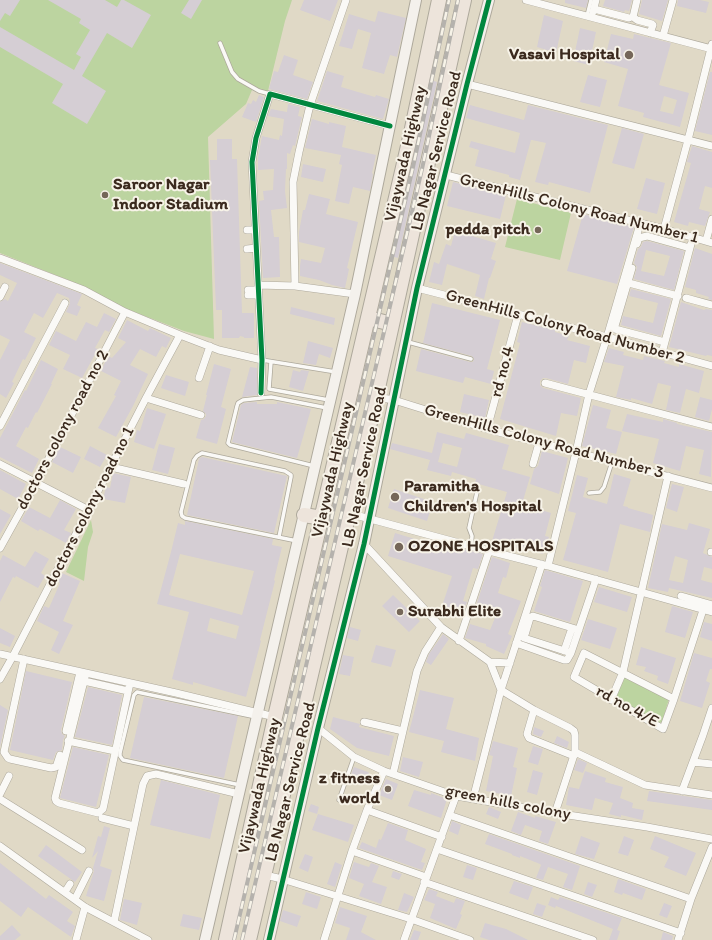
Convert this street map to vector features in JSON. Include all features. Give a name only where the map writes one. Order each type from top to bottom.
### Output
[{"type":"highway","name":"Vijaywada Highway","points":[[226,940],[275,717],[411,133],[439,0]]},
{"type":"highway","name":"Vijaywada Highway","points":[[249,940],[376,397],[464,0]]},
{"type":"highway","points":[[368,318],[392,324]]},
{"type":"highway","points":[[304,515],[322,518]]},
{"type":"street","points":[[295,286],[293,182],[310,105],[346,0]]},
{"type":"street","points":[[205,940],[355,294],[416,0]]},
{"type":"street","name":"LB Nagar Service Road","points":[[269,940],[318,728],[364,544],[368,518],[418,288],[467,84],[489,0]]},
{"type":"street","points":[[526,0],[626,27],[712,47],[664,229]]},
{"type":"street","points":[[589,17],[594,9],[596,0]]},
{"type":"street","points":[[626,27],[634,0]]},
{"type":"street","points":[[637,0],[633,17],[652,24],[650,33]]},
{"type":"street","points":[[663,36],[673,0]]},
{"type":"street","points":[[594,9],[629,18]]},
{"type":"street","points":[[467,84],[712,146]]},
{"type":"street","points":[[261,395],[262,360],[252,162],[256,138],[270,94],[390,126]]},
{"type":"street","name":"GreenHills Colony Road Number 1","points":[[446,175],[664,229],[709,242]]},
{"type":"street","points":[[709,242],[712,219]]},
{"type":"street","points":[[640,224],[625,282],[615,330],[665,342]]},
{"type":"street","points":[[247,230],[256,230]]},
{"type":"street","points":[[473,799],[501,690],[516,643],[545,565],[576,452],[589,394],[639,238],[647,236],[690,248]]},
{"type":"street","points":[[662,353],[693,238]]},
{"type":"street","points":[[247,249],[256,248]]},
{"type":"street","points":[[0,258],[84,290],[125,312],[180,335],[219,350],[262,360]]},
{"type":"street","points":[[625,282],[678,296]]},
{"type":"street","points":[[248,292],[295,286],[355,294]]},
{"type":"street","points":[[0,297],[5,287]]},
{"type":"street","name":"GreenHills Colony Road Number 2","points":[[418,288],[712,366]]},
{"type":"street","points":[[686,298],[712,305]]},
{"type":"street","points":[[0,426],[65,303]]},
{"type":"street","name":"doctors colony road no 2","points":[[0,548],[36,483],[125,312]]},
{"type":"street","name":"rd no.4","points":[[487,429],[518,315]]},
{"type":"street","name":"doctors colony road no 1","points":[[0,679],[180,335]]},
{"type":"street","points":[[199,378],[210,346]]},
{"type":"street","points":[[545,383],[712,427]]},
{"type":"street","name":"GreenHills Colony Road Number 3","points":[[376,397],[394,400],[487,429],[712,488]]},
{"type":"street","points":[[146,398],[201,415]]},
{"type":"street","points":[[533,464],[539,443]]},
{"type":"street","points":[[0,464],[89,510]]},
{"type":"street","points":[[111,466],[184,484]]},
{"type":"street","points":[[611,700],[623,672],[668,476]]},
{"type":"street","points":[[348,514],[545,565],[641,592],[693,603],[712,605]]},
{"type":"street","points":[[364,544],[441,627],[490,662],[510,663]]},
{"type":"street","points":[[459,641],[489,551]]},
{"type":"street","points":[[516,643],[564,660],[569,658],[568,652],[570,640],[576,629],[596,579]]},
{"type":"street","points":[[681,596],[703,610],[712,612]]},
{"type":"street","points":[[623,672],[674,699],[703,610]]},
{"type":"street","points":[[568,652],[524,638],[530,618],[533,616],[576,629]]},
{"type":"street","points":[[393,774],[394,752],[403,732],[420,661],[441,627]]},
{"type":"street","points":[[0,654],[130,683],[258,715],[275,717]]},
{"type":"street","name":"rd no.4/E","points":[[623,672],[584,654],[577,666],[574,677],[663,729],[674,699]]},
{"type":"street","points":[[24,659],[4,749],[6,755],[10,759],[51,768],[56,766],[83,672]]},
{"type":"street","points":[[490,662],[501,690],[534,710],[574,731],[574,754],[555,813]]},
{"type":"street","points":[[83,672],[84,681],[55,798],[56,801],[98,813],[103,809],[130,683]]},
{"type":"street","points":[[84,681],[128,691]]},
{"type":"street","points":[[682,791],[712,708]]},
{"type":"street","points":[[534,710],[527,734],[529,738],[574,754],[645,785],[712,795]]},
{"type":"street","points":[[364,722],[403,732]]},
{"type":"street","name":"green hills colony","points":[[318,728],[354,757],[384,771],[456,796],[648,827],[712,839]]},
{"type":"street","points":[[703,736],[712,737]]},
{"type":"street","points":[[68,741],[115,751]]},
{"type":"street","points":[[693,762],[712,764]]},
{"type":"street","points":[[324,940],[352,851],[367,810],[384,771]]},
{"type":"street","points":[[114,922],[143,784],[147,776],[156,774],[240,790]]},
{"type":"street","points":[[0,794],[9,776]]},
{"type":"street","points":[[404,940],[456,796]]},
{"type":"street","points":[[0,799],[82,850]]},
{"type":"street","points":[[367,810],[442,837]]},
{"type":"street","points":[[449,815],[691,899]]},
{"type":"street","points":[[102,818],[134,826]]},
{"type":"street","points":[[0,846],[85,907],[148,940]]},
{"type":"street","points":[[437,849],[679,937],[691,899],[712,848]]},
{"type":"street","points":[[352,851],[425,880],[593,940]]},
{"type":"street","points":[[75,899],[89,871]]},
{"type":"street","points":[[265,875],[411,919],[470,940]]},
{"type":"street","points":[[65,892],[70,884]]},
{"type":"street","points":[[76,940],[85,907]]},
{"type":"lane","points":[[589,17],[591,0]]},
{"type":"lane","points":[[220,43],[232,72],[238,79],[259,91],[270,94]]},
{"type":"lane","points":[[406,341],[471,359]]},
{"type":"lane","points":[[262,360],[337,372]]},
{"type":"lane","points":[[271,362],[270,390],[330,405]]},
{"type":"lane","points":[[315,466],[232,446],[228,443],[238,403],[243,400],[261,395],[330,405]]},
{"type":"lane","points":[[279,537],[292,477],[286,471],[202,453],[197,456],[194,460],[181,512],[182,516],[185,518],[298,541]]},
{"type":"lane","points":[[589,493],[600,492],[604,487],[612,461]]},
{"type":"lane","points":[[471,546],[472,536],[469,528],[477,492]]},
{"type":"lane","points":[[240,790],[123,760],[120,756],[134,695],[137,692],[258,715]]},
{"type":"lane","points":[[339,800],[354,757]]},
{"type":"green space","name":"Saroor Nagar Indoor Stadium","points":[[0,0],[292,0],[285,21],[267,95],[252,90],[246,104],[208,137],[214,339],[184,331],[103,300],[88,288],[0,253]]},
{"type":"green space","name":"pedda pitch","points":[[517,199],[571,213],[560,260],[505,247]]},
{"type":"green space","points":[[91,520],[93,532],[88,547],[84,581],[66,572]]},
{"type":"green space","points":[[624,677],[669,699],[662,722],[658,724],[614,700]]},
{"type":"building","points":[[0,0],[20,0],[10,16],[5,13],[0,21]]},
{"type":"building","points":[[48,0],[105,0],[117,7],[121,0],[124,0],[151,15],[132,48],[107,33],[82,76],[106,91],[87,124],[52,103],[63,84],[0,47],[0,27],[74,70],[81,57],[76,54],[90,30],[79,23],[81,19]]},
{"type":"building","points":[[189,0],[202,0],[191,19],[181,13]]},
{"type":"building","points":[[304,0],[338,0],[330,21],[300,10]]},
{"type":"building","points":[[565,0],[588,0],[586,8],[565,3]]},
{"type":"building","points":[[605,0],[632,0],[629,11],[625,10],[624,12],[603,6]]},
{"type":"building","points":[[642,0],[668,0],[662,21],[639,14]]},
{"type":"building","points":[[678,0],[700,0],[709,2],[706,13],[677,6]]},
{"type":"building","points":[[378,11],[406,18],[397,57],[390,55],[384,74],[362,68],[371,33],[358,29],[352,49],[339,46],[349,14],[375,22]]},
{"type":"building","points":[[544,15],[563,21],[556,53],[537,47]]},
{"type":"building","points":[[580,28],[596,32],[589,65],[573,61]]},
{"type":"building","points":[[611,34],[633,39],[634,34],[671,43],[659,85],[689,93],[680,127],[643,117],[644,113],[618,106],[628,69],[604,62]],"holes":[[[664,96],[677,100],[673,114],[660,111]]]},
{"type":"building","points":[[284,55],[298,60],[293,75],[313,82],[307,99],[269,89],[274,71],[278,72]]},
{"type":"building","points":[[327,71],[344,76],[341,87],[375,97],[376,95],[389,99],[383,119],[317,101]]},
{"type":"building","points":[[710,72],[712,72],[712,135],[695,131]]},
{"type":"building","points":[[588,75],[607,80],[600,107],[580,102]]},
{"type":"building","points":[[431,80],[437,82],[398,258],[391,256]]},
{"type":"building","points":[[259,95],[264,97],[256,122],[242,117],[248,103],[251,104],[253,100],[256,102]]},
{"type":"building","points":[[288,104],[300,107],[298,116],[302,117],[295,146],[293,145],[290,154],[287,153],[285,191],[287,208],[271,210],[274,237],[279,237],[280,277],[263,278],[259,201],[264,200],[263,191],[273,190],[274,169],[258,170],[258,158],[262,136],[279,140],[280,135],[282,136],[284,119],[268,116],[271,109],[287,112]]},
{"type":"building","points":[[470,105],[524,120],[528,105],[608,125],[590,193],[549,182],[548,185],[535,182],[546,143],[531,140],[520,180],[509,177],[509,175],[475,166],[479,150],[469,147],[471,141],[515,153],[520,133],[466,118]]},
{"type":"building","points":[[312,119],[329,124],[329,122],[346,126],[342,147],[376,155],[370,191],[353,187],[349,204],[335,201],[342,165],[339,164],[341,155],[305,148]]},
{"type":"building","points":[[622,128],[644,134],[634,169],[612,163]]},
{"type":"building","points":[[217,139],[232,139],[232,159],[237,159],[242,313],[254,313],[254,338],[244,338],[240,336],[239,338],[222,338],[222,310],[216,310],[210,160],[217,160]]},
{"type":"building","points":[[692,146],[712,152],[712,188],[705,186],[699,209],[710,212],[705,226],[689,222],[688,226],[674,222],[691,163],[687,162]]},
{"type":"building","points":[[303,164],[326,169],[323,182],[301,177]]},
{"type":"building","points":[[646,178],[665,183],[657,214],[637,209]]},
{"type":"building","points":[[453,182],[506,195],[500,219],[447,206]]},
{"type":"building","points":[[309,194],[330,199],[326,214],[358,222],[347,268],[349,269],[345,288],[300,276],[301,259],[321,263],[325,248],[299,242],[299,232],[303,210],[305,210]]},
{"type":"building","points":[[583,214],[634,227],[617,284],[567,271]]},
{"type":"building","points":[[455,231],[496,243],[491,259],[496,261],[489,278],[484,299],[475,296],[480,275],[447,264],[442,285],[429,282],[434,262],[439,264],[446,244],[451,246]]},
{"type":"building","points":[[647,241],[684,251],[674,290],[634,279],[637,267],[634,263],[638,249],[641,247],[643,242]],"holes":[[[646,250],[670,256],[664,276],[641,271]]]},
{"type":"building","points":[[695,248],[712,254],[712,300],[708,299],[709,297],[696,293],[696,290],[685,287]]},
{"type":"building","points":[[0,263],[82,294],[77,305],[81,307],[77,316],[66,312],[70,303],[69,298],[57,293],[43,318],[34,313],[24,332],[36,338],[25,360],[23,359],[12,382],[14,383],[6,398],[0,394],[0,360],[10,340],[0,335],[0,302],[5,299],[8,301],[17,283],[0,275]]},
{"type":"building","points":[[631,289],[671,299],[661,336],[621,325],[623,316],[653,323],[658,303],[629,296]]},
{"type":"building","points":[[681,302],[704,310],[712,310],[712,356],[706,356],[669,347]]},
{"type":"building","points":[[432,303],[500,320],[487,369],[494,371],[491,384],[465,377],[463,383],[416,371],[421,349],[470,362],[473,362],[474,359],[472,356],[423,343]]},
{"type":"building","points":[[291,307],[335,318],[334,325],[290,314]]},
{"type":"building","points":[[104,313],[116,319],[109,332],[105,330],[95,348],[98,349],[82,378],[63,369],[70,355],[49,345],[56,331],[76,341],[86,322],[97,327]]},
{"type":"building","points":[[127,320],[148,331],[150,328],[171,338],[166,348],[162,346],[156,357],[140,349],[130,365],[148,374],[116,437],[98,428],[116,396],[114,395],[121,381],[101,371],[108,356],[112,358],[126,342],[118,338]]},
{"type":"building","points":[[522,322],[555,330],[555,332],[569,336],[567,340],[590,346],[586,363],[574,360],[568,384],[546,378],[543,378],[540,381],[540,385],[543,388],[581,398],[577,416],[561,413],[556,436],[500,419],[520,343],[517,342]]},
{"type":"building","points":[[308,341],[333,348],[330,358],[319,354],[316,365],[303,363]]},
{"type":"building","points":[[609,348],[624,352],[623,355],[643,360],[644,356],[665,361],[664,363],[679,367],[679,364],[704,371],[699,393],[686,389],[680,413],[666,410],[671,386],[658,383],[652,404],[631,398],[631,400],[616,397],[624,366],[604,362]]},
{"type":"building","points":[[41,360],[58,369],[37,413],[36,412],[28,428],[26,427],[16,446],[39,459],[32,473],[0,457],[0,438]]},
{"type":"building","points":[[214,364],[231,369],[221,407],[226,409],[217,444],[196,438],[201,420],[206,416],[203,411]]},
{"type":"building","points":[[250,367],[257,368],[257,395],[242,397]]},
{"type":"building","points":[[293,370],[300,372],[301,370],[309,371],[303,391],[289,387]]},
{"type":"building","points":[[166,375],[189,382],[185,396],[161,388]]},
{"type":"building","points":[[464,394],[489,400],[485,418],[460,412]]},
{"type":"building","points":[[700,397],[712,400],[712,409],[709,421],[695,417]]},
{"type":"building","points":[[257,402],[257,404],[277,404],[277,402],[311,409],[297,458],[232,442],[241,405],[244,403]]},
{"type":"building","points":[[593,405],[611,410],[606,428],[622,432],[616,454],[582,446]]},
{"type":"building","points":[[147,408],[166,414],[154,449],[134,442],[137,430],[140,431]]},
{"type":"building","points":[[627,414],[663,422],[663,419],[677,424],[712,432],[711,477],[699,474],[704,450],[686,446],[680,471],[653,463],[659,439],[622,431]]},
{"type":"building","points":[[437,432],[464,439],[466,433],[509,445],[502,469],[530,477],[522,504],[551,513],[545,536],[549,537],[543,554],[528,550],[527,553],[517,550],[517,548],[492,541],[507,492],[475,483],[476,479],[452,472],[451,476],[427,470],[430,460],[390,449],[392,443],[432,453]],"holes":[[[443,443],[462,448],[457,467],[438,462]]]},
{"type":"building","points":[[159,444],[175,448],[168,474],[152,470]]},
{"type":"building","points":[[90,446],[107,455],[100,467],[84,459]]},
{"type":"building","points":[[60,447],[81,457],[73,473],[52,462]]},
{"type":"building","points":[[542,451],[568,458],[559,494],[530,484],[534,469],[538,466]]},
{"type":"building","points":[[202,457],[287,476],[274,533],[187,515],[199,459]]},
{"type":"building","points":[[0,470],[26,484],[18,499],[0,489]]},
{"type":"building","points":[[113,473],[131,477],[125,503],[103,499],[106,487],[110,488]]},
{"type":"building","points":[[614,474],[631,479],[623,506],[653,515],[650,532],[620,524],[608,572],[563,560],[576,513],[568,511],[577,475],[588,478],[583,497],[607,504]]},
{"type":"building","points":[[672,484],[684,487],[677,512],[666,508]]},
{"type":"building","points":[[394,489],[433,502],[427,521],[388,508]]},
{"type":"building","points":[[60,500],[76,509],[64,530],[71,533],[66,543],[40,529],[38,531],[21,521],[29,507],[50,518]]},
{"type":"building","points":[[0,509],[11,515],[0,534]]},
{"type":"building","points":[[185,521],[273,539],[272,545],[282,547],[261,641],[246,697],[193,682],[193,685],[172,679],[189,612],[157,604],[178,523],[185,525]],"holes":[[[180,554],[254,571],[242,615],[169,595]],[[210,618],[239,626],[236,639],[207,631]]]},
{"type":"building","points":[[689,523],[710,529],[703,553],[712,557],[712,569],[704,567],[701,580],[712,583],[712,598],[669,588],[668,592],[648,588],[662,524],[687,530]],"holes":[[[675,556],[688,560],[683,583],[669,580]]]},
{"type":"building","points":[[395,533],[458,552],[459,548],[483,554],[478,569],[473,568],[463,601],[467,602],[460,618],[440,612],[452,576],[388,556]]},
{"type":"building","points":[[35,551],[49,559],[41,573],[45,576],[38,588],[16,576],[15,578],[13,577],[0,602],[0,561],[3,555],[25,567]]},
{"type":"building","points":[[492,557],[510,563],[506,578],[503,577],[498,593],[521,601],[508,634],[512,636],[504,654],[486,646],[486,644],[465,638],[470,624],[490,630],[495,618],[474,612]]},
{"type":"building","points":[[545,570],[583,581],[570,622],[534,611],[542,587],[540,586]]},
{"type":"building","points":[[62,573],[80,581],[63,621],[73,625],[59,654],[51,650],[59,632],[37,621],[44,606],[49,608],[60,583],[58,582]]},
{"type":"building","points":[[599,587],[632,597],[627,612],[594,602]]},
{"type":"building","points":[[393,595],[420,621],[409,632],[382,606]]},
{"type":"building","points":[[672,606],[693,612],[685,638],[665,632]]},
{"type":"building","points":[[588,619],[617,628],[610,649],[581,640]]},
{"type":"building","points":[[704,622],[712,624],[712,641],[700,637]]},
{"type":"building","points":[[350,627],[361,630],[358,641],[347,638]]},
{"type":"building","points":[[0,628],[15,636],[10,647],[0,643]]},
{"type":"building","points":[[443,634],[449,639],[431,665],[426,662],[429,654]]},
{"type":"building","points":[[376,645],[396,650],[391,667],[371,662]]},
{"type":"building","points":[[641,647],[676,658],[668,684],[657,680],[658,676],[644,671],[646,667],[636,665]]},
{"type":"building","points":[[694,653],[712,658],[712,669],[710,669],[706,681],[710,683],[702,708],[680,701]]},
{"type":"building","points":[[343,655],[354,657],[350,676],[339,674]]},
{"type":"building","points":[[26,671],[72,682],[61,730],[62,734],[65,736],[62,750],[56,752],[53,760],[10,750]]},
{"type":"building","points":[[88,687],[122,695],[112,745],[75,737]]},
{"type":"building","points":[[420,690],[454,698],[446,729],[479,738],[475,761],[441,752],[444,741],[409,732]]},
{"type":"building","points":[[144,697],[238,716],[224,778],[130,758]]},
{"type":"building","points":[[0,705],[8,710],[0,747]]},
{"type":"building","points":[[333,717],[360,724],[359,727],[394,736],[389,756],[357,748],[330,729]]},
{"type":"building","points":[[534,727],[544,731],[541,737],[533,734]]},
{"type":"building","points":[[557,736],[569,742],[567,748],[554,743]]},
{"type":"building","points":[[493,741],[518,748],[513,767],[517,768],[511,796],[486,791],[493,756],[489,755]]},
{"type":"building","points":[[533,746],[543,749],[538,765],[528,762]]},
{"type":"building","points":[[73,747],[109,755],[96,807],[60,798]]},
{"type":"building","points":[[403,757],[423,762],[419,777],[400,771]]},
{"type":"building","points":[[578,759],[587,763],[583,773],[574,770]]},
{"type":"building","points":[[354,767],[369,773],[365,783],[350,777]]},
{"type":"building","points":[[533,770],[543,773],[537,795],[527,792]]},
{"type":"building","points":[[585,771],[606,778],[605,782],[623,787],[620,798],[633,803],[632,808],[644,810],[642,820],[609,814],[613,803],[595,798],[592,810],[566,805],[569,787],[579,789]]},
{"type":"building","name":"z fitness world","points":[[386,779],[398,784],[392,800],[379,795]]},
{"type":"building","points":[[161,780],[220,795],[210,839],[150,825]]},
{"type":"building","points":[[414,790],[431,795],[431,793],[447,799],[441,818],[408,806]]},
{"type":"building","points":[[649,791],[712,800],[712,810],[647,801]]},
{"type":"building","points":[[311,804],[319,807],[317,814],[308,811]]},
{"type":"building","points":[[489,807],[501,812],[498,819],[486,814]]},
{"type":"building","points":[[518,812],[535,818],[535,816],[556,822],[548,844],[539,841],[542,831],[525,825],[521,835],[511,831]]},
{"type":"building","points":[[318,814],[354,825],[348,842],[312,830]]},
{"type":"building","points":[[452,821],[461,825],[458,835],[449,831]]},
{"type":"building","points":[[388,823],[408,830],[405,840],[426,849],[421,862],[425,863],[422,870],[359,848],[362,842],[376,848]]},
{"type":"building","points":[[104,826],[110,828],[100,866],[112,870],[104,901],[86,896],[94,871],[93,868],[98,851],[92,858],[98,836],[101,837]]},
{"type":"building","points":[[489,834],[580,866],[572,890],[563,887],[568,874],[548,867],[543,880],[536,878],[541,865],[540,864],[485,844]]},
{"type":"building","points":[[581,836],[600,843],[594,859],[575,854]]},
{"type":"building","points":[[624,836],[634,840],[628,856],[618,853]]},
{"type":"building","points":[[655,836],[696,853],[686,876],[664,867],[669,857],[650,849]]},
{"type":"building","points":[[46,845],[82,872],[75,882],[38,856]]},
{"type":"building","points":[[305,854],[313,857],[308,872],[299,868]]},
{"type":"building","points":[[335,862],[342,865],[335,887],[327,884]]},
{"type":"building","points":[[354,862],[369,867],[371,863],[379,866],[372,882],[387,887],[381,904],[359,896],[364,884],[349,878]]},
{"type":"building","points":[[0,863],[46,899],[49,895],[73,912],[67,921],[75,926],[71,937],[28,907],[21,917],[0,901]]},
{"type":"building","points":[[467,865],[477,868],[473,880],[463,877]]},
{"type":"building","points":[[393,871],[402,874],[399,880],[391,877]]},
{"type":"building","points":[[618,879],[646,889],[642,900],[623,893],[622,895],[614,892]]},
{"type":"building","points":[[514,881],[533,887],[528,900],[509,893]]},
{"type":"building","points":[[588,882],[597,885],[592,897],[584,894]]},
{"type":"building","points":[[429,889],[438,892],[436,896],[454,903],[456,898],[465,901],[460,914],[462,915],[456,929],[430,918],[435,904],[424,900]]},
{"type":"building","points":[[306,892],[321,897],[317,909],[302,904]]},
{"type":"building","points":[[404,893],[414,897],[407,912],[398,910]]},
{"type":"building","points":[[551,897],[558,900],[560,897],[622,918],[617,930],[620,931],[617,940],[609,940],[613,929],[556,906],[555,908],[548,905]]},
{"type":"building","points":[[124,899],[142,903],[137,925],[120,920]]},
{"type":"building","points":[[537,903],[546,906],[542,917],[533,914]]},
{"type":"building","points":[[664,903],[672,906],[667,918],[659,915]]},
{"type":"building","points":[[340,907],[367,916],[361,932],[376,940],[346,940],[350,928],[335,923]]},
{"type":"building","points":[[283,910],[301,916],[297,927],[280,921]]},
{"type":"building","points":[[183,914],[202,918],[199,930],[180,926]]},
{"type":"building","points":[[485,923],[506,929],[528,940],[489,940],[480,937]]},
{"type":"building","points":[[12,925],[21,935],[15,940],[0,940],[0,936]]},
{"type":"building","points":[[414,930],[421,932],[418,940],[410,940]]},
{"type":"building","points":[[663,932],[673,936],[672,940],[661,940]]},
{"type":"railway","points":[[234,940],[413,167],[449,0]]},
{"type":"railway","points":[[242,940],[422,169],[458,0]]},
{"type":"cycle path","points":[[269,940],[318,728],[364,544],[417,288],[489,0]]},
{"type":"cycle path","points":[[261,393],[262,360],[252,162],[256,138],[270,94],[390,126]]},
{"type":"place","name":"Vasavi Hospital","points":[[629,55]]},
{"type":"place","name":"Saroor Nagar Indoor Stadium","points":[[105,195]]},
{"type":"place","name":"pedda pitch","points":[[538,230]]},
{"type":"place","name":"Paramitha Children's Hospital","points":[[395,497]]},
{"type":"place","name":"OZONE HOSPITALS","points":[[399,547]]},
{"type":"place","name":"Surabhi Elite","points":[[400,612]]},
{"type":"place","name":"z fitness world","points":[[388,789]]}]
